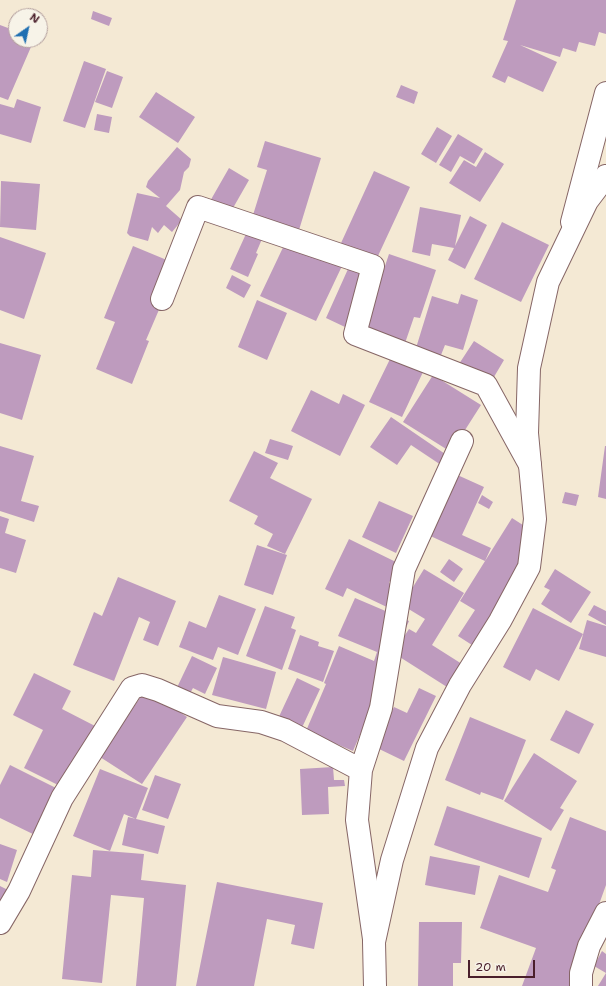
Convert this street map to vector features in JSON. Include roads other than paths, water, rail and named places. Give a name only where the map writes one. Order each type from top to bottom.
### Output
[{"type":"street","points":[[566,245],[606,93]]},
{"type":"street","points":[[374,942],[392,860],[427,748],[460,685],[500,621],[529,567],[535,519],[527,433],[529,368],[548,282],[587,201],[606,176]]},
{"type":"street","points":[[162,299],[198,207],[373,266],[355,334],[486,385],[530,465]]},
{"type":"street","points":[[375,986],[374,942],[357,820],[361,770],[381,708],[404,569],[462,441]]},
{"type":"street","points":[[0,924],[19,891],[62,798],[132,688],[142,685],[158,690],[217,716],[261,722],[285,730],[361,770]]},
{"type":"street","points":[[581,986],[581,973],[589,946],[606,913]]}]
